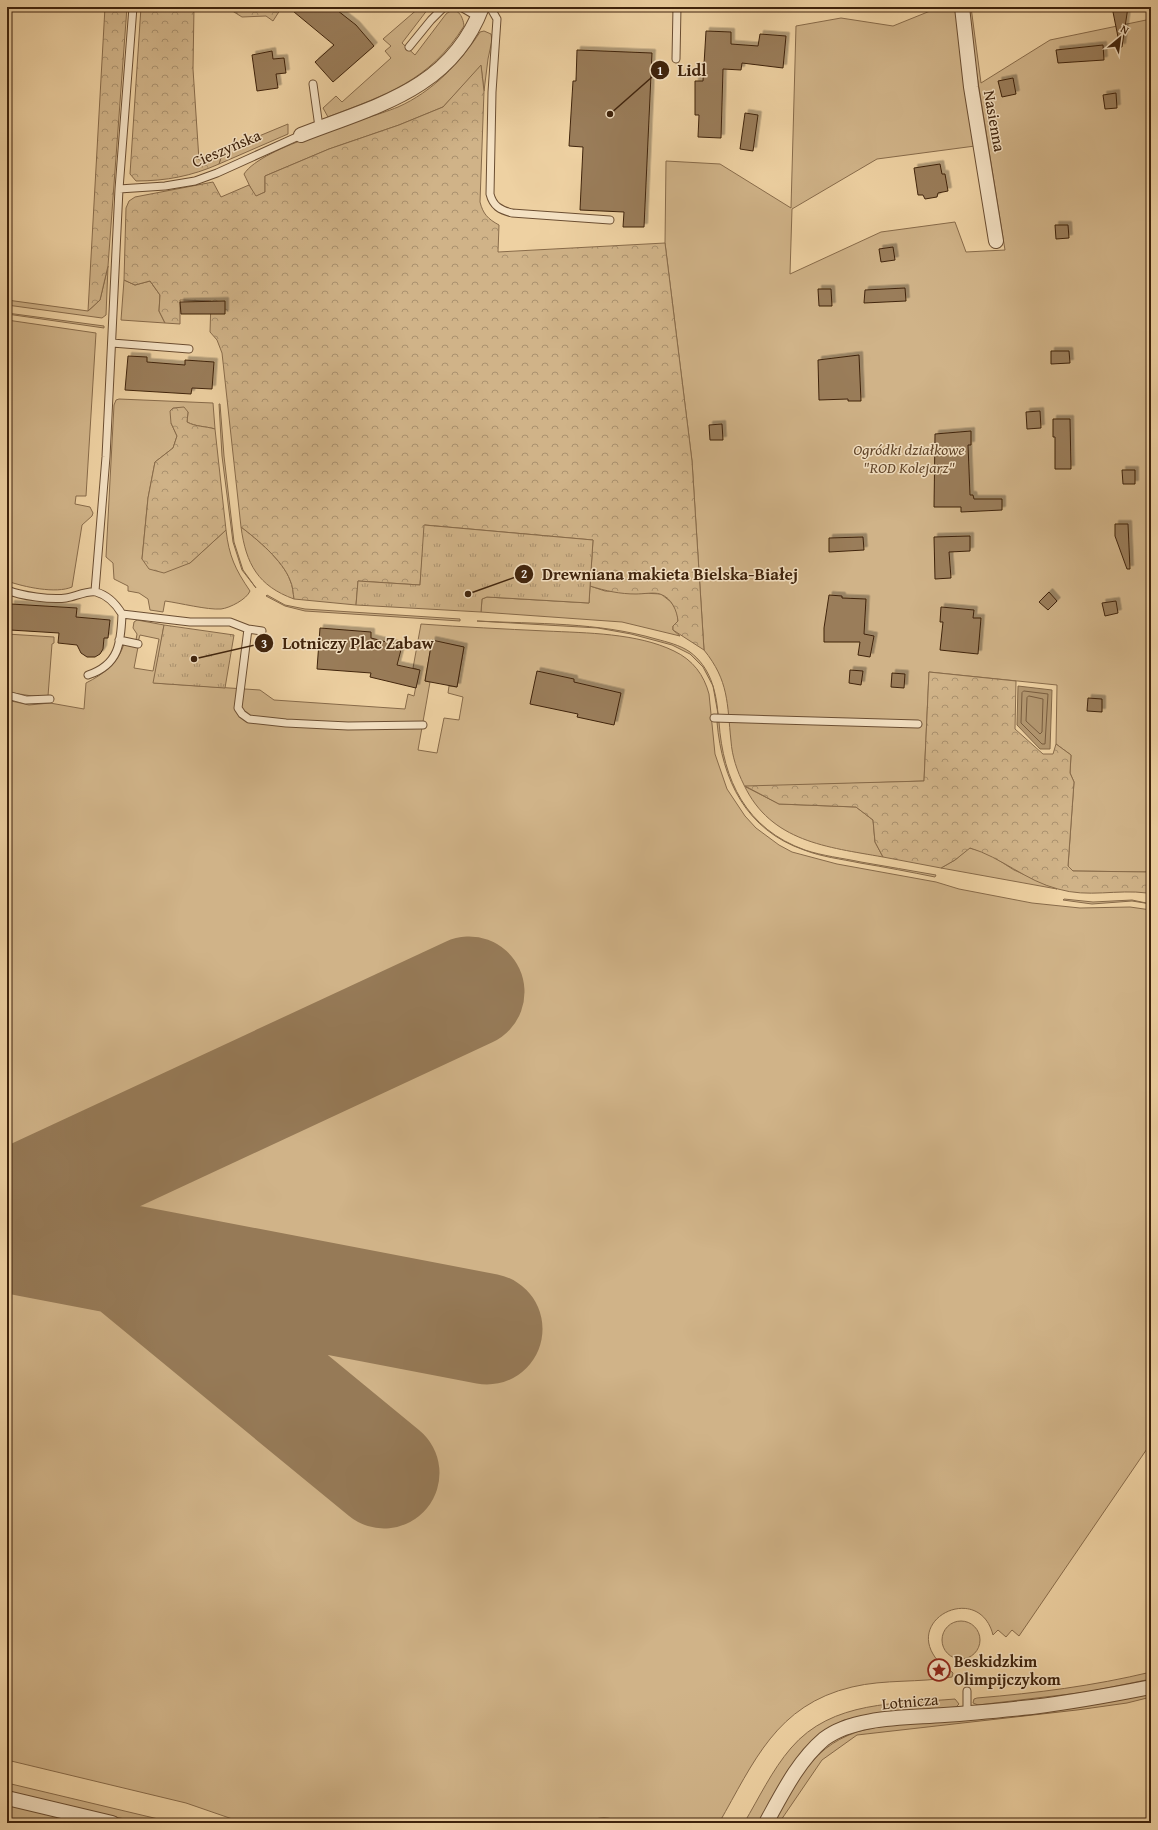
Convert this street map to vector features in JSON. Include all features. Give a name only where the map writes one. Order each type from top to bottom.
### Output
[{"type":"street","name":"Nasienna","points":[[962,7],[972,87],[996,241]]},
{"type":"street","name":"Cieszyńska","points":[[301,135],[388,102],[413,89],[436,73],[457,51],[480,12]]},
{"type":"street","name":"Lotnicza","points":[[766,1823],[791,1779],[808,1755],[825,1739],[843,1729],[859,1724],[890,1719],[967,1713],[1089,1699],[1151,1687]]},
{"type":"street","points":[[7,1798],[112,1823]]},
{"type":"lane","points":[[95,591],[112,343],[119,190],[133,7]]},
{"type":"lane","points":[[462,7],[480,12]]},
{"type":"lane","points":[[490,7],[497,19],[492,100],[490,194],[493,203],[501,210],[512,213],[610,220]]},
{"type":"lane","points":[[676,59],[677,7]]},
{"type":"lane","points":[[409,46],[439,8]]},
{"type":"lane","points":[[313,84],[320,127]]},
{"type":"lane","name":"Cieszyńska","points":[[119,190],[165,186],[195,180],[217,173],[301,135]]},
{"type":"lane","points":[[112,343],[189,349]]},
{"type":"lane","points":[[7,590],[24,594],[64,598],[95,591],[108,598],[116,605],[122,614],[119,640],[112,660],[98,671],[88,675]]},
{"type":"lane","points":[[122,614],[190,622],[230,622],[248,629],[262,631]]},
{"type":"lane","points":[[248,629],[238,708],[242,714],[249,719],[286,723],[348,726],[422,725]]},
{"type":"lane","points":[[119,640],[138,644]]},
{"type":"lane","points":[[7,695],[26,700],[50,699]]},
{"type":"lane","points":[[714,718],[918,724]]},
{"type":"lane","points":[[967,1691],[967,1713]]},
{"type":"green space","points":[[105,7],[127,7],[108,266],[100,300],[88,311]]},
{"type":"green space","points":[[141,7],[194,7],[193,69],[199,160],[223,151],[219,164],[189,175],[158,180],[136,181],[130,174]]},
{"type":"green space","points":[[226,7],[282,7],[273,21],[266,16],[242,17]]},
{"type":"green space","points":[[420,7],[425,7],[428,9],[402,43],[415,55],[446,14],[456,11],[461,15],[464,26],[451,45],[421,73],[405,84],[369,101],[328,117],[323,108],[336,96],[342,102],[391,58],[385,51],[391,46],[383,39]]},
{"type":"green space","name":"Ogródki działkowe \"ROD Kolejarz\"","points":[[940,7],[958,7],[975,146],[877,159],[792,209],[790,274],[881,232],[955,222],[966,252],[1005,250],[966,7],[971,7],[981,83],[1050,40],[1151,19],[1151,894],[1147,893],[1148,872],[1073,871],[1068,866],[1074,782],[1070,773],[1071,755],[1056,744],[1057,685],[929,672],[924,781],[746,787],[779,804],[856,807],[873,820],[875,842],[883,857],[841,850],[803,839],[785,830],[769,819],[755,804],[741,780],[734,758],[727,704],[722,682],[712,661],[704,650],[692,461],[665,243],[666,161],[720,164],[791,208],[796,26],[841,18],[893,26]]},
{"type":"green space","points":[[484,31],[491,34],[492,40],[484,91],[481,66],[443,107],[399,125],[329,149],[265,176],[265,192],[255,197],[244,174],[254,164],[292,144],[382,113],[410,101],[434,85],[444,76],[464,55],[480,32]]},
{"type":"green space","points":[[481,65],[484,91],[480,202],[486,216],[499,225],[498,252],[665,243],[692,461],[704,650],[673,630],[673,626],[678,621],[673,605],[668,598],[655,593],[619,593],[590,586],[593,540],[425,525],[420,585],[358,581],[356,605],[294,599],[291,582],[282,565],[262,544],[241,527],[222,353],[217,340],[210,332],[211,301],[180,300],[180,324],[165,323],[159,311],[160,295],[150,281],[135,285],[124,280],[126,208],[129,201],[135,197],[213,182],[221,197],[249,185],[256,196],[265,192],[265,176],[329,149],[399,125],[443,107]]},
{"type":"green space","points":[[288,124],[288,134],[219,164],[223,151]]},
{"type":"green space","points":[[108,266],[106,315],[102,318],[7,305],[7,300],[88,311],[100,300]]},
{"type":"green space","points":[[124,280],[135,285],[150,281],[160,295],[159,311],[165,323],[121,320]]},
{"type":"green space","points":[[7,314],[104,326],[104,328]]},
{"type":"green space","points":[[7,320],[96,333],[86,496],[76,496],[75,504],[90,507],[93,513],[92,516],[82,525],[72,587],[65,589],[40,589],[7,581]]},
{"type":"green space","points":[[116,400],[213,403],[215,429],[194,425],[187,422],[188,412],[171,423],[177,436],[173,448],[155,462],[148,498],[142,559],[190,563],[226,530],[231,555],[240,576],[250,591],[238,603],[225,608],[215,609],[165,601],[163,612],[150,610],[148,599],[139,593],[128,591],[128,586],[114,579],[113,563],[106,557],[114,405]]},
{"type":"green space","points":[[219,404],[234,542],[243,570],[256,588],[242,570],[233,542],[222,456]]},
{"type":"green space","points":[[184,407],[188,412],[187,422],[194,425],[215,429],[226,530],[190,563],[164,573],[149,569],[142,559],[148,498],[155,462],[173,448],[177,436],[171,423],[170,411],[173,408]]},
{"type":"green space","points":[[424,525],[593,540],[589,603],[487,597],[482,599],[481,612],[356,605],[358,581],[420,585]]},
{"type":"green space","points":[[241,527],[262,544],[282,565],[291,582],[294,599],[271,587],[256,572],[250,563],[246,552]]},
{"type":"green space","points":[[590,586],[605,591],[661,594],[671,602],[677,611],[678,621],[673,626],[673,630],[680,636],[622,622],[481,612],[482,599],[487,597],[589,603]]},
{"type":"green space","points":[[267,595],[285,605],[305,609],[460,619],[460,621],[305,611],[285,606],[266,596]]},
{"type":"green space","points":[[137,620],[164,625],[154,683],[260,690],[274,700],[405,709],[408,694],[414,696],[419,670],[413,668],[421,624],[595,633],[628,637],[660,645],[687,659],[701,674],[709,694],[715,754],[727,789],[745,816],[756,828],[779,845],[792,852],[837,864],[936,882],[959,889],[1032,903],[1080,908],[1130,907],[1151,910],[1151,1443],[1019,1636],[1012,1630],[1006,1637],[998,1630],[993,1635],[986,1620],[975,1611],[962,1608],[950,1611],[938,1617],[931,1627],[928,1640],[933,1654],[953,1673],[952,1677],[877,1683],[852,1687],[826,1696],[804,1707],[786,1722],[770,1739],[756,1758],[719,1823],[620,1823],[613,1819],[600,1818],[588,1823],[244,1823],[186,1803],[7,1760],[7,700],[29,705],[50,703],[84,709],[86,683],[99,676],[110,667],[118,657],[124,644],[138,647],[134,668],[153,671],[159,639],[140,635],[138,642],[136,640],[137,634],[133,628],[134,622]],"holes":[[[432,641],[464,647],[457,687],[449,686],[448,693],[463,697],[459,720],[444,718],[437,753],[418,750],[430,682],[425,681]]]},
{"type":"green space","points":[[477,621],[567,625],[612,629],[665,641],[690,652],[697,658],[707,672],[713,686],[703,667],[690,654],[672,645],[631,634],[598,628]]},
{"type":"green space","points":[[164,625],[234,635],[225,688],[153,683]]},
{"type":"green space","points":[[7,634],[54,637],[54,643],[52,644],[48,696],[32,696],[7,692]]},
{"type":"green space","points":[[929,672],[1016,681],[1015,729],[1043,754],[1053,754],[1056,744],[1071,755],[1070,773],[1074,782],[1068,866],[1073,871],[1149,872],[1147,893],[1069,892],[1046,885],[992,857],[970,848],[955,860],[941,868],[883,857],[875,842],[873,820],[856,807],[779,804],[745,786],[924,781]]},
{"type":"green space","points":[[713,686],[716,696],[718,714]]},
{"type":"green space","points":[[717,722],[719,722],[721,743],[726,764],[732,782],[741,800],[731,783],[720,743]]},
{"type":"green space","points":[[741,800],[753,816],[767,829],[785,841],[805,850],[861,862],[936,875],[935,877],[832,858],[804,850],[784,841],[767,830],[752,816]]},
{"type":"green space","points":[[969,848],[986,852],[1014,870],[1057,889],[941,868],[955,860]]},
{"type":"green space","points":[[1063,900],[1093,902],[1132,900],[1151,904],[1132,901],[1092,904]]},
{"type":"green space","points":[[957,1621],[965,1621],[975,1626],[979,1633],[979,1647],[975,1654],[965,1659],[957,1659],[947,1654],[945,1651],[942,1644],[942,1636],[947,1626],[950,1624]]},
{"type":"green space","points":[[1151,1672],[1151,1679],[1087,1692],[978,1705],[973,1703],[974,1699],[977,1698],[1065,1688]]},
{"type":"green space","points":[[1151,1692],[1151,1697],[1127,1703],[857,1735],[822,1760],[779,1823],[773,1823],[802,1774],[813,1760],[825,1749],[840,1739],[857,1732],[878,1727]]},
{"type":"green space","points":[[955,1699],[959,1704],[956,1707],[862,1716],[844,1720],[830,1727],[815,1738],[788,1770],[759,1823],[744,1823],[784,1757],[807,1732],[826,1721],[867,1707]]},
{"type":"green space","points":[[7,1783],[175,1823],[141,1823],[7,1791]]},
{"type":"green space","points":[[7,1805],[83,1823],[7,1823]]},
{"type":"water","points":[[1018,686],[1052,690],[1050,749],[1040,749],[1017,725]]},
{"type":"building","points":[[288,7],[333,7],[356,25],[374,46],[333,82],[315,62],[334,45]]},
{"type":"building","points":[[1112,7],[1128,7],[1122,47],[1120,47]]},
{"type":"building","points":[[706,31],[731,32],[731,44],[758,46],[760,34],[786,36],[783,68],[742,63],[741,70],[723,69],[721,138],[698,137],[699,115],[695,115],[695,81],[703,81]]},
{"type":"building","points":[[1103,45],[1104,60],[1058,63],[1056,50]]},
{"type":"building","points":[[577,50],[652,53],[644,227],[623,227],[624,212],[580,210],[583,147],[569,146],[573,81],[576,81]]},
{"type":"building","points":[[272,51],[273,59],[284,58],[286,73],[276,74],[278,88],[257,91],[252,55]]},
{"type":"building","points":[[1013,78],[1016,94],[1002,97],[998,81]]},
{"type":"building","points":[[1116,93],[1117,108],[1105,109],[1103,95]]},
{"type":"building","points":[[745,113],[758,115],[753,151],[740,149]]},
{"type":"building","points":[[940,164],[942,174],[945,174],[948,191],[938,193],[937,197],[925,199],[923,195],[918,195],[914,168]]},
{"type":"building","points":[[1055,225],[1068,225],[1069,238],[1056,239]]},
{"type":"building","points":[[893,247],[895,260],[881,262],[879,249]]},
{"type":"building","points":[[905,288],[906,301],[864,303],[865,290]]},
{"type":"building","points":[[818,289],[831,289],[832,306],[819,306]]},
{"type":"building","points":[[225,301],[225,314],[181,314],[180,302]]},
{"type":"building","points":[[1051,351],[1069,351],[1070,363],[1051,364]]},
{"type":"building","points":[[859,355],[861,401],[848,401],[848,399],[819,400],[818,360]]},
{"type":"building","points":[[128,356],[147,357],[147,362],[185,365],[185,360],[214,362],[212,389],[192,388],[191,394],[125,390]]},
{"type":"building","points":[[1040,411],[1041,428],[1027,429],[1026,412]]},
{"type":"building","points":[[1053,419],[1070,419],[1071,469],[1055,469],[1055,437],[1053,437]]},
{"type":"building","points":[[722,424],[723,440],[710,440],[709,425]]},
{"type":"building","points":[[971,431],[971,445],[968,445],[970,495],[973,495],[974,499],[1002,499],[1002,510],[961,512],[961,507],[934,507],[935,434]]},
{"type":"building","points":[[1122,470],[1135,470],[1135,484],[1123,484]]},
{"type":"building","points":[[1115,524],[1128,524],[1130,569],[1127,569],[1115,536]]},
{"type":"building","points":[[970,536],[970,551],[949,552],[951,578],[935,579],[934,537]]},
{"type":"building","points":[[863,537],[864,550],[829,552],[829,538]]},
{"type":"building","points":[[1049,592],[1057,601],[1048,610],[1039,602]]},
{"type":"building","points":[[829,595],[842,596],[842,598],[866,599],[864,634],[874,636],[870,657],[858,655],[860,642],[824,642],[824,628]]},
{"type":"building","points":[[1116,601],[1118,613],[1105,616],[1102,603]]},
{"type":"building","points":[[11,604],[77,608],[76,617],[110,620],[108,638],[104,638],[103,649],[100,654],[95,657],[87,657],[81,653],[77,645],[58,643],[59,633],[10,630]]},
{"type":"building","points":[[941,607],[974,610],[973,618],[981,618],[978,654],[940,650],[943,622],[940,622]]},
{"type":"building","points":[[320,628],[371,632],[371,638],[402,646],[397,665],[420,670],[416,688],[370,677],[371,673],[317,669]]},
{"type":"building","points":[[432,640],[464,647],[457,687],[425,681]]},
{"type":"building","points":[[850,670],[863,671],[861,685],[849,683]]},
{"type":"building","points":[[537,671],[574,679],[574,682],[621,693],[614,725],[577,717],[578,714],[530,704]]},
{"type":"building","points":[[892,673],[905,674],[904,688],[891,687]]},
{"type":"building","points":[[1088,698],[1102,699],[1102,712],[1087,711]]},
{"type":"runway","points":[[7,1207],[469,992]]},
{"type":"runway","points":[[7,1237],[487,1329]]},
{"type":"runway","points":[[130,1264],[384,1473]]},
{"type":"place","name":"Lidl","points":[[610,114]]},
{"type":"place","name":"Drewniana makieta Bielska-Białej","points":[[468,594]]},
{"type":"place","name":"Lotniczy Plac Zabaw","points":[[194,659]]},
{"type":"place","name":"Beskidzkim Olimpijczykom","points":[[939,1670]]}]
